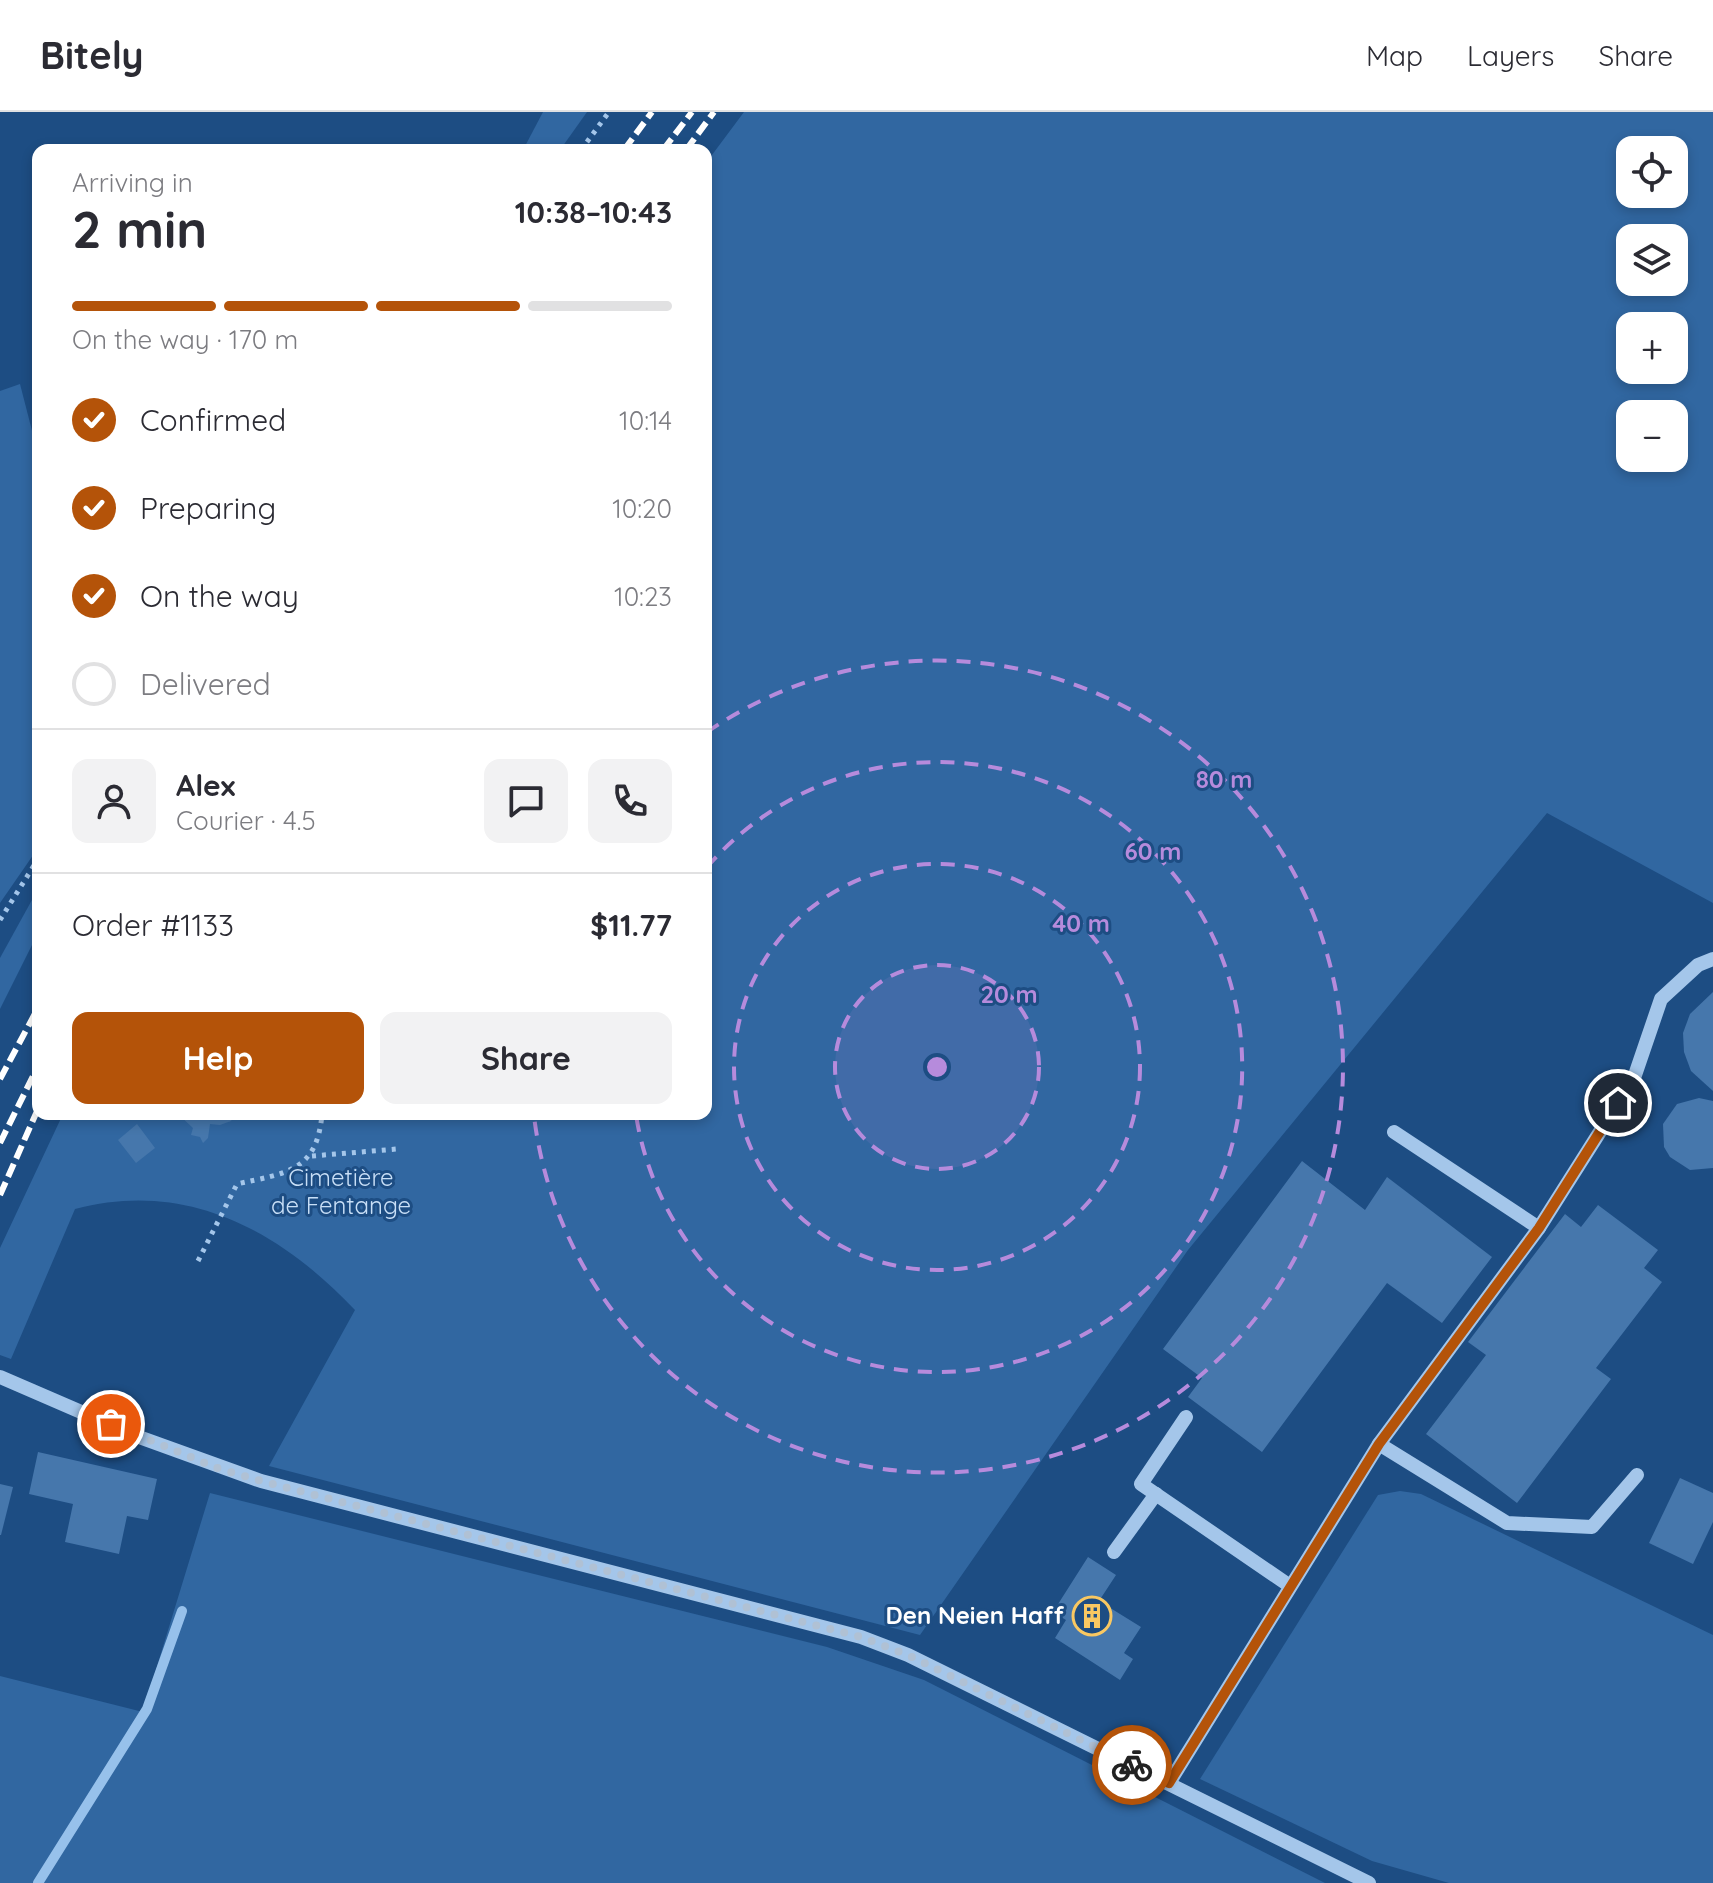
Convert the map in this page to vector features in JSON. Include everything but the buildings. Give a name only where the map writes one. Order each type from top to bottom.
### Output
[{"type":"street","points":[[1169,1783],[1379,1444],[1539,1228],[1634,1078],[1661,999],[1698,965],[1713,959]]},
{"type":"street","points":[[1394,1132],[1539,1228]]},
{"type":"street","points":[[0,1377],[139,1437],[261,1481],[861,1637],[908,1655],[1366,1881]]},
{"type":"street","points":[[1186,1417],[1141,1484],[1290,1586]]},
{"type":"street","points":[[1379,1444],[1507,1523],[1592,1527],[1637,1475]]},
{"type":"street","points":[[1114,1552],[1156,1494]]},
{"type":"path","points":[[585,144],[609,112]]},
{"type":"path","points":[[0,920],[32,869]]},
{"type":"path","points":[[312,1156],[321,1120]]},
{"type":"path","points":[[198,1261],[237,1184],[289,1172],[312,1156],[397,1149]]},
{"type":"green space","points":[[543,112],[587,112],[564,144],[526,144]]},
{"type":"green space","name":"Cimetière de Fentange","points":[[744,112],[1713,112],[1713,903],[1547,813],[1188,1250],[920,1635],[269,1466],[355,1310],[326,1282],[263,1235],[193,1207],[155,1201],[116,1201],[75,1209],[11,1359],[0,1355],[0,1248],[60,1120],[712,1120],[712,155]]},
{"type":"green space","points":[[20,384],[32,431],[32,857],[0,903],[0,391]]},
{"type":"green space","points":[[32,900],[32,945],[0,1009],[0,958]]},
{"type":"green space","points":[[1400,1491],[1421,1494],[1713,1635],[1713,1883],[1449,1883],[1372,1861],[1200,1779],[1378,1495]]},
{"type":"green space","points":[[210,1493],[827,1647],[924,1680],[1325,1883],[0,1883],[0,1676],[143,1712]]},
{"type":"waterway","points":[[38,1883],[147,1709],[182,1611]]},
{"type":"railway","points":[[628,144],[652,112]]},
{"type":"railway","points":[[668,144],[692,112]]},
{"type":"railway","points":[[690,144],[714,112]]},
{"type":"railway","points":[[0,1079],[32,1019]]},
{"type":"railway","points":[[0,1143],[32,1078]]},
{"type":"railway","points":[[0,1195],[33,1120]]},
{"type":"way so far","points":[[111,1424],[217,1468],[261,1481],[861,1637],[908,1655],[1132,1765]]},
{"type":"place","name":"Den Neien Haff","points":[[1092,1616]]},
{"type":"route","points":[[1132,1765],[1169,1783],[1379,1444],[1539,1228],[1618,1103]]}]
